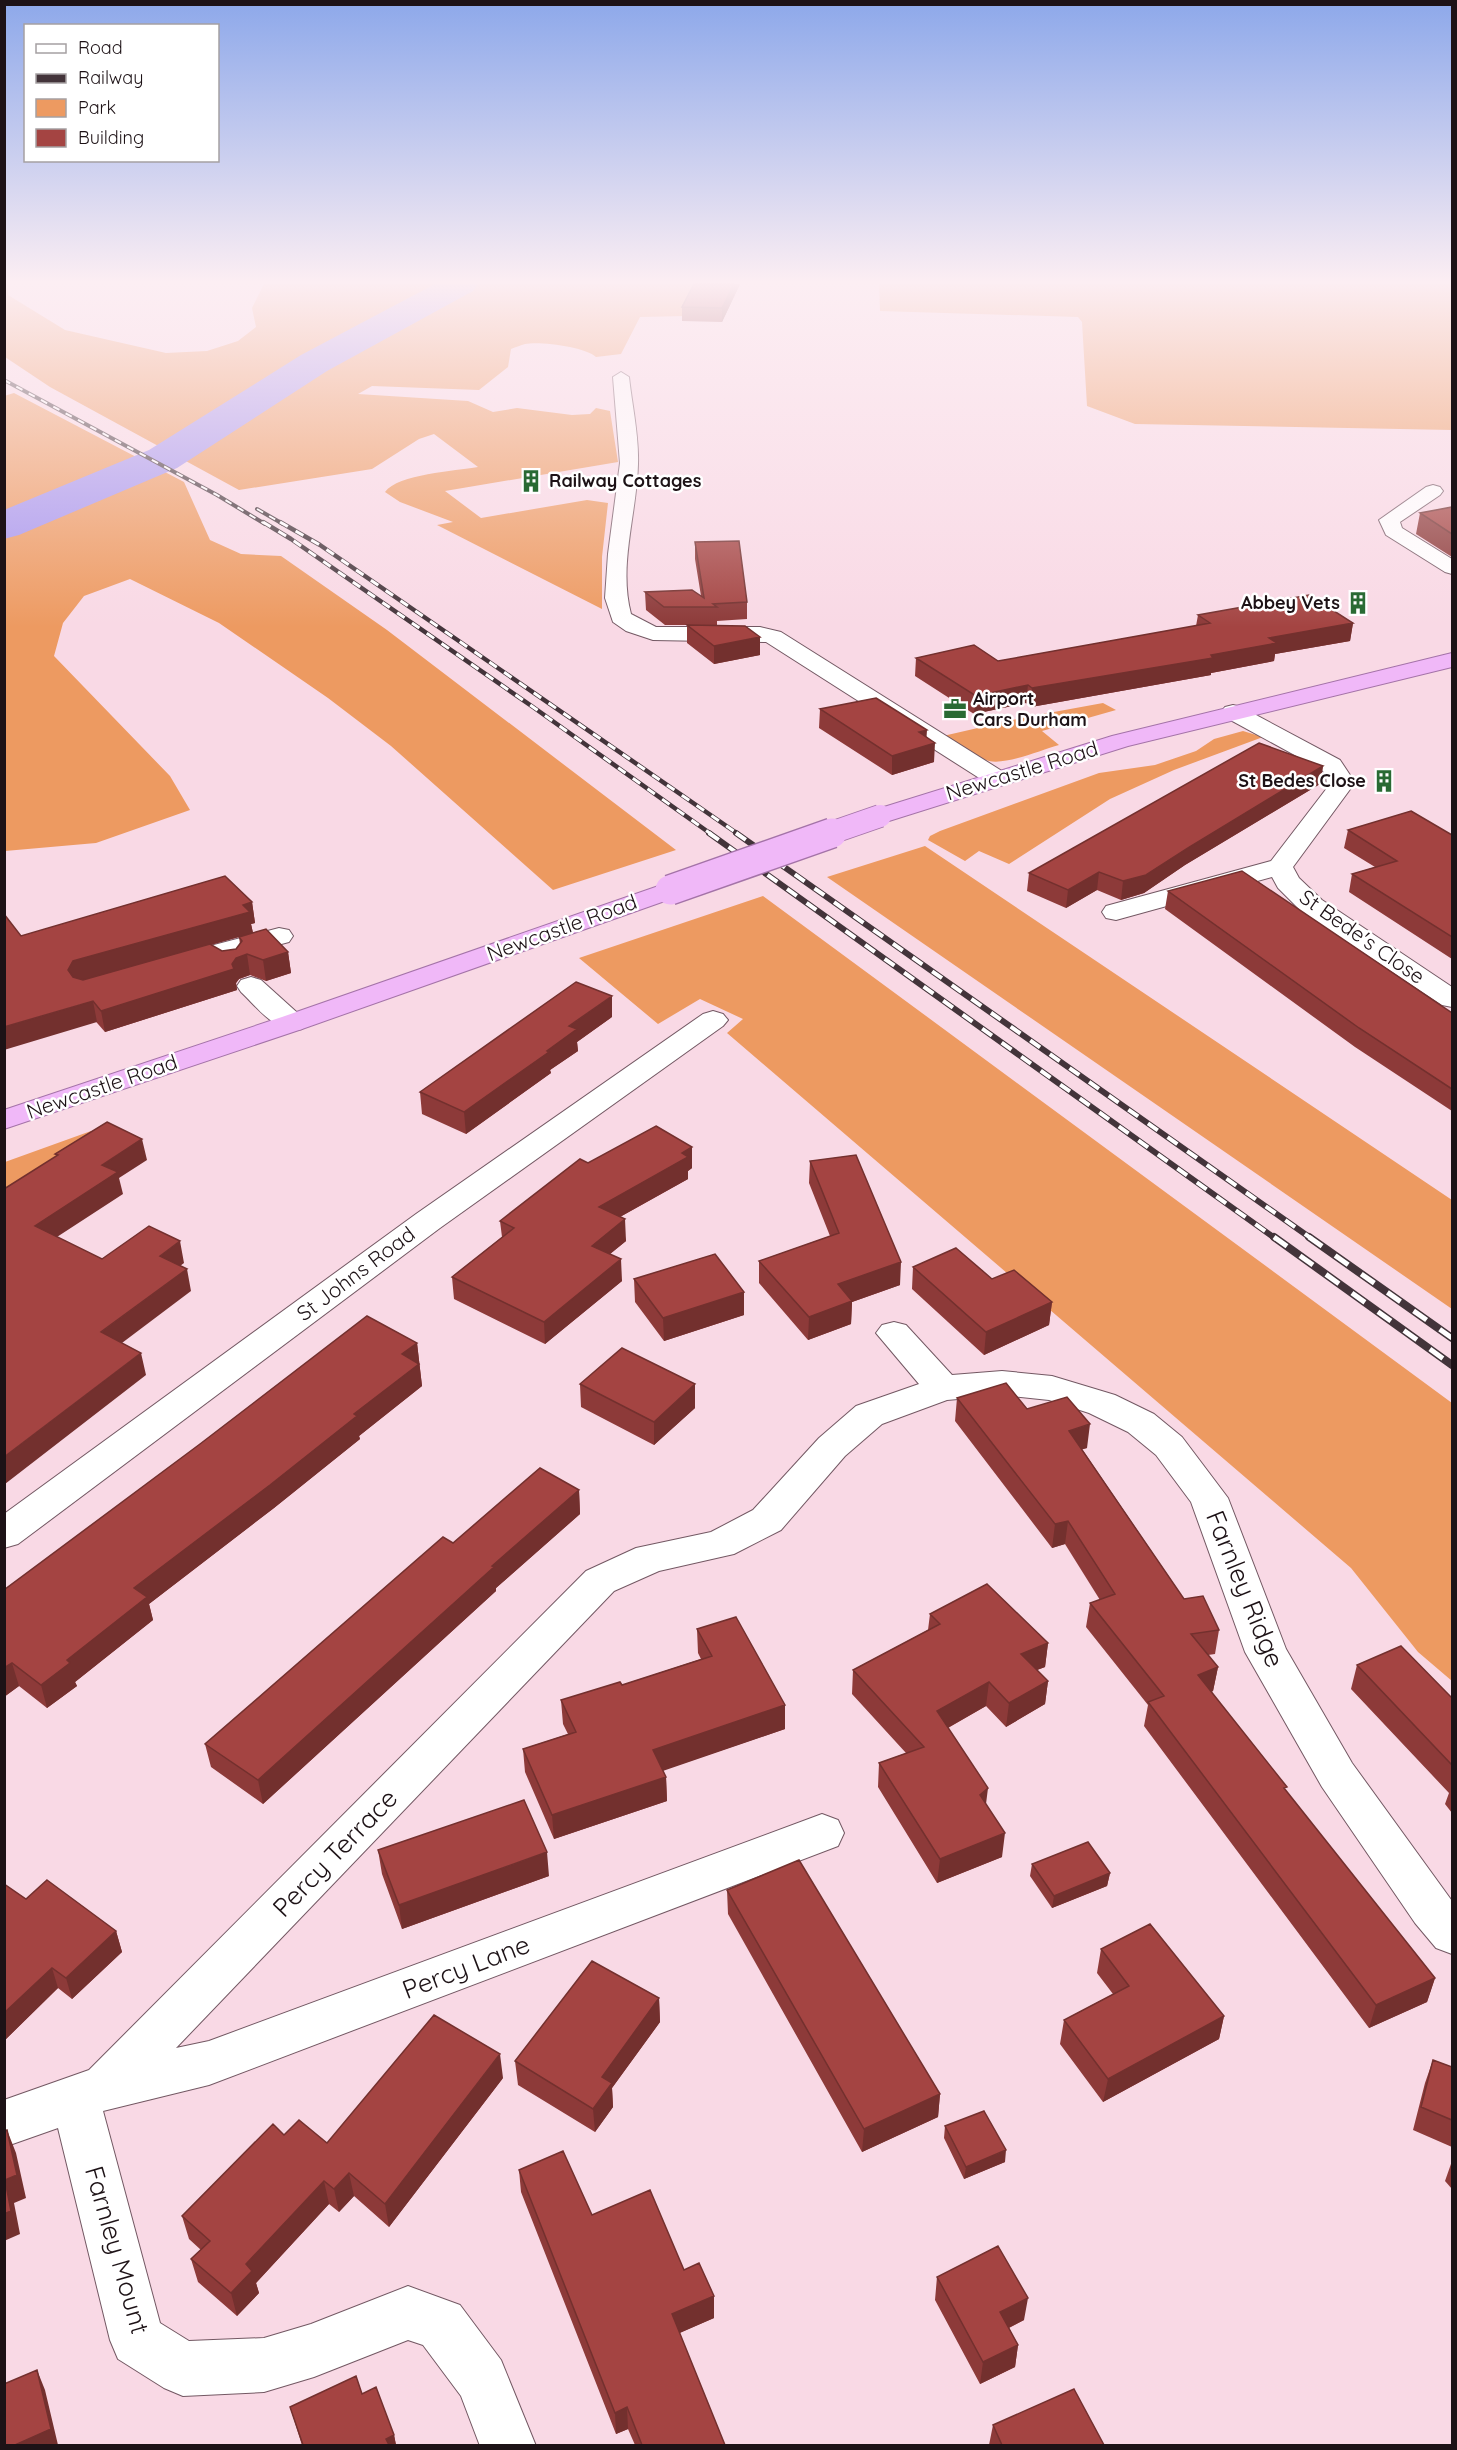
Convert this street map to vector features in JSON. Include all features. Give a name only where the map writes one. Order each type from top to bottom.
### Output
[{"type":"highway","points":[[1233,712],[1452,660]]},
{"type":"highway","name":"Newcastle Road","points":[[4,1120],[292,1023],[880,816],[1120,741],[1233,712]]},
{"type":"street","points":[[623,398],[629,463],[618,554],[616,598],[621,617],[634,626],[653,633],[760,634],[773,637],[996,778]]},
{"type":"street","points":[[1433,491],[1389,520],[1393,531],[1452,568]]},
{"type":"street","points":[[1116,912],[1280,867],[1339,788],[1338,775],[1331,765],[1233,712]]},
{"type":"street","name":"St Bede's Close","points":[[1280,867],[1287,882],[1312,906],[1452,999]]},
{"type":"street","points":[[216,958],[279,936]]},
{"type":"street","points":[[250,986],[292,1023]]},
{"type":"street","name":"St Johns Road","points":[[4,1534],[428,1221],[713,1020]]},
{"type":"street","points":[[894,1333],[943,1388]]},
{"type":"street","name":"Farnley Ridge","points":[[650,1558],[720,1544],[767,1520],[832,1447],[869,1415],[943,1388],[1002,1383],[1052,1388],[1122,1413],[1141,1423],[1169,1446],[1209,1498],[1266,1652],[1336,1775],[1431,1909],[1452,1934]]},
{"type":"street","name":"Percy Terrace","points":[[4,2124],[91,2092],[600,1581],[650,1558]]},
{"type":"street","name":"Percy Lane","points":[[91,2092],[209,2063],[822,1833]]},
{"type":"street","name":"Farnley Mount","points":[[91,2092],[137,2340],[183,2369],[264,2365],[314,2350],[357,2331],[408,2313],[441,2324],[482,2379],[508,2445]]},
{"type":"green space","points":[[4,398],[24,398],[184,482],[210,540],[241,554],[281,556],[387,630],[676,850],[553,890],[391,746],[328,698],[219,623],[130,579],[84,596],[63,623],[54,656],[170,776],[190,810],[96,843],[5,851]]},
{"type":"green space","points":[[71,398],[426,398],[468,401],[493,412],[517,408],[572,415],[590,414],[596,408],[610,411],[618,462],[445,491],[481,518],[587,500],[608,503],[602,557],[602,609],[437,525],[453,522],[400,502],[385,492],[392,486],[414,477],[478,467],[434,434],[419,439],[372,469],[239,490]]},
{"type":"green space","points":[[1087,398],[1452,398],[1452,430],[1135,424],[1087,406]]},
{"type":"green space","points":[[1103,703],[1116,710],[1042,731],[1059,745],[1005,761],[996,762],[983,759],[943,736],[1021,718]]},
{"type":"green space","points":[[1243,731],[1263,737],[1174,770],[1110,799],[1009,864],[979,851],[965,861],[928,840],[930,836],[940,831],[1099,773],[1155,765],[1196,751],[1214,739]]},
{"type":"green space","points":[[925,846],[1452,1200],[1452,1309],[827,877]]},
{"type":"green space","points":[[763,896],[1452,1403],[1452,1681],[1418,1652],[1351,1568],[727,1033],[743,1019],[700,999],[658,1024],[579,958]]},
{"type":"green space","points":[[91,1131],[111,1143],[5,1214],[5,1162]]},
{"type":"building","points":[[1452,507],[1452,534],[1420,513]]},
{"type":"building","points":[[739,541],[747,602],[713,604],[717,607],[664,607],[645,592],[692,590],[704,598],[695,542]]},
{"type":"building","points":[[1309,595],[1353,623],[1269,638],[1277,643],[1211,655],[1213,658],[1032,688],[1028,685],[976,696],[916,658],[974,645],[998,661],[1210,623],[1198,615]]},
{"type":"building","points":[[687,625],[745,626],[760,637],[714,646]]},
{"type":"building","points":[[876,698],[927,730],[919,732],[935,743],[892,756],[820,709]]},
{"type":"building","points":[[1259,743],[1323,766],[1146,875],[1123,881],[1099,872],[1068,890],[1029,873]]},
{"type":"building","points":[[1411,811],[1452,835],[1452,937],[1352,874],[1397,861],[1348,830]]},
{"type":"building","points":[[1242,871],[1452,1013],[1452,1089],[1359,1028],[1168,891]]},
{"type":"building","points":[[225,876],[252,902],[243,905],[250,912],[73,961],[68,970],[73,977],[83,980],[210,944],[222,951],[236,949],[242,941],[239,937],[266,929],[288,952],[263,960],[247,954],[236,958],[232,964],[234,969],[101,1011],[93,1001],[4,1027],[4,914],[21,936]]},
{"type":"building","points":[[576,982],[612,996],[569,1026],[577,1029],[547,1051],[549,1052],[464,1112],[420,1092]]},
{"type":"building","points":[[107,1122],[142,1139],[102,1165],[118,1172],[35,1226],[102,1259],[149,1226],[180,1241],[160,1256],[187,1269],[101,1332],[141,1353],[4,1457],[4,1189]]},
{"type":"building","points":[[656,1126],[692,1147],[682,1153],[688,1157],[599,1207],[625,1219],[592,1246],[621,1259],[544,1322],[452,1277],[514,1228],[500,1221],[580,1159],[588,1163]]},
{"type":"building","points":[[856,1155],[901,1262],[838,1284],[852,1301],[809,1317],[759,1261],[839,1233],[810,1161]]},
{"type":"building","points":[[956,1248],[992,1279],[1014,1270],[1052,1302],[986,1332],[913,1267]]},
{"type":"building","points":[[715,1254],[744,1292],[663,1318],[634,1279]]},
{"type":"building","points":[[367,1316],[417,1343],[402,1354],[419,1364],[354,1414],[357,1416],[270,1485],[134,1588],[147,1597],[67,1660],[70,1663],[41,1685],[12,1663],[4,1668],[4,1590]]},
{"type":"building","points":[[622,1348],[695,1384],[654,1422],[580,1384]]},
{"type":"building","points":[[1006,1383],[1027,1409],[1067,1397],[1090,1424],[1069,1431],[1184,1599],[1203,1596],[1219,1630],[1191,1634],[1218,1667],[1198,1675],[1287,1787],[1284,1788],[1435,1978],[1376,2005],[1148,1702],[1164,1696],[1090,1603],[1115,1594],[1068,1521],[1055,1524],[957,1398]]},
{"type":"building","points":[[540,1468],[579,1490],[492,1566],[494,1567],[258,1780],[205,1744],[443,1537],[453,1543]]},
{"type":"building","points":[[987,1584],[1048,1643],[1021,1654],[1048,1681],[1009,1703],[989,1682],[937,1711],[988,1788],[980,1795],[1005,1833],[940,1859],[879,1763],[924,1747],[853,1670],[940,1624],[930,1614]]},
{"type":"building","points":[[736,1617],[785,1705],[653,1750],[666,1777],[552,1815],[523,1749],[576,1732],[561,1700],[620,1682],[622,1685],[712,1656],[697,1629]]},
{"type":"building","points":[[1401,1646],[1452,1698],[1452,1765],[1357,1665]]},
{"type":"building","points":[[524,1800],[547,1852],[399,1905],[378,1850]]},
{"type":"building","points":[[1088,1842],[1110,1873],[1054,1896],[1032,1864]]},
{"type":"building","points":[[799,1860],[940,2094],[864,2129],[727,1890]]},
{"type":"building","points":[[47,1880],[116,1931],[66,1978],[52,1968],[4,2013],[4,1884],[26,1899]]},
{"type":"building","points":[[1150,1924],[1224,2016],[1108,2079],[1064,2020],[1129,1986],[1101,1949]]},
{"type":"building","points":[[592,1961],[659,1998],[602,2077],[612,2083],[593,2109],[515,2061]]},
{"type":"building","points":[[434,2015],[500,2054],[385,2204],[349,2173],[334,2189],[324,2181],[246,2264],[252,2271],[231,2293],[191,2259],[210,2241],[182,2216],[273,2124],[284,2135],[299,2120],[327,2143]]},
{"type":"building","points":[[1433,2060],[1452,2067],[1452,2120],[1421,2107]]},
{"type":"building","points":[[984,2111],[1006,2150],[966,2167],[945,2126]]},
{"type":"building","points":[[7,2130],[17,2175],[5,2180],[11,2211],[4,2214],[4,2131]]},
{"type":"building","points":[[563,2151],[592,2215],[650,2190],[684,2270],[699,2263],[714,2296],[672,2314],[725,2445],[642,2445],[627,2407],[615,2413],[519,2170]]},
{"type":"building","points":[[998,2246],[1028,2298],[1000,2312],[1018,2345],[983,2362],[937,2277]]},
{"type":"building","points":[[37,2370],[51,2429],[15,2445],[4,2445],[4,2384]]},
{"type":"building","points":[[356,2376],[362,2394],[376,2387],[394,2435],[386,2439],[389,2445],[303,2445],[290,2407]]},
{"type":"building","points":[[1074,2389],[1104,2445],[1002,2445],[993,2425]]},
{"type":"waterway","points":[[4,526],[163,459],[258,398]]},
{"type":"railway","points":[[38,398],[217,495],[265,524]]},
{"type":"railway","points":[[257,509],[283,524]]},
{"type":"railway","points":[[263,522],[291,539],[533,707],[711,834]]},
{"type":"railway","points":[[280,522],[320,545],[738,834]]},
{"type":"railway","points":[[709,833],[1276,1239]]},
{"type":"railway","points":[[736,833],[1312,1239]]},
{"type":"railway","points":[[1274,1237],[1452,1365]]},
{"type":"railway","points":[[1309,1237],[1452,1338]]},
{"type":"place","name":"Railway Cottages","points":[[531,481]]},
{"type":"place","name":"Abbey Vets","points":[[1358,603]]},
{"type":"place","name":"Airport Cars Durham","points":[[955,709]]},
{"type":"place","name":"St Bedes Close","points":[[1384,781]]}]
